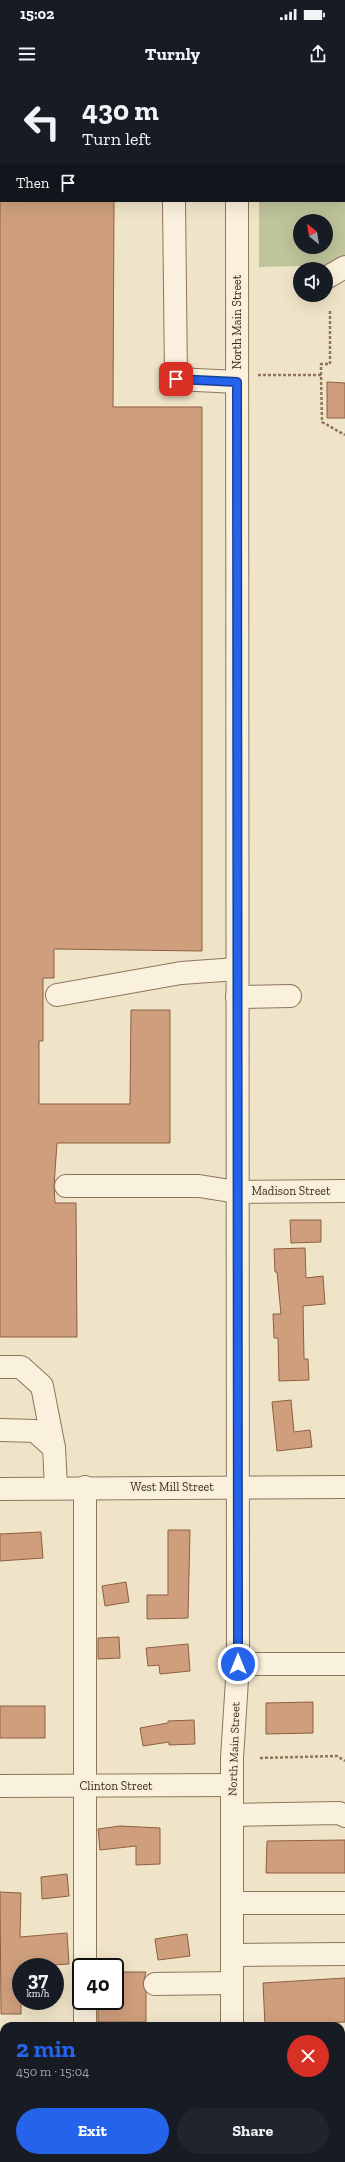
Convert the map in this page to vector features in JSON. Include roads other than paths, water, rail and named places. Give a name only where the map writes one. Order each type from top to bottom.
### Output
[{"type":"street","points":[[174,202],[176,379],[247,379]]},
{"type":"street","name":"North Main Street","points":[[232,2022],[232,1758],[238,1664],[237,969],[247,379],[237,202]]},
{"type":"street","points":[[333,274],[345,267]]},
{"type":"street","points":[[57,995],[181,973],[237,969]]},
{"type":"street","points":[[237,997],[290,996]]},
{"type":"street","name":"Madison Street","points":[[66,1186],[199,1186],[237,1192],[345,1191]]},
{"type":"street","points":[[0,1367],[21,1367],[42,1386],[54,1448],[56,1487]]},
{"type":"street","points":[[0,1430],[35,1431],[54,1448]]},
{"type":"street","points":[[85,1487],[85,1958]]},
{"type":"street","name":"West Mill Street","points":[[0,1488],[345,1487]]},
{"type":"street","points":[[238,1664],[345,1664]]},
{"type":"street","name":"Clinton Street","points":[[0,1786],[232,1785]]},
{"type":"street","points":[[232,1815],[338,1813],[345,1816]]},
{"type":"street","points":[[232,1903],[345,1903]]},
{"type":"street","points":[[232,1955],[345,1954]]},
{"type":"street","points":[[155,1984],[232,1983]]},
{"type":"street","points":[[85,2010],[85,2022]]}]
